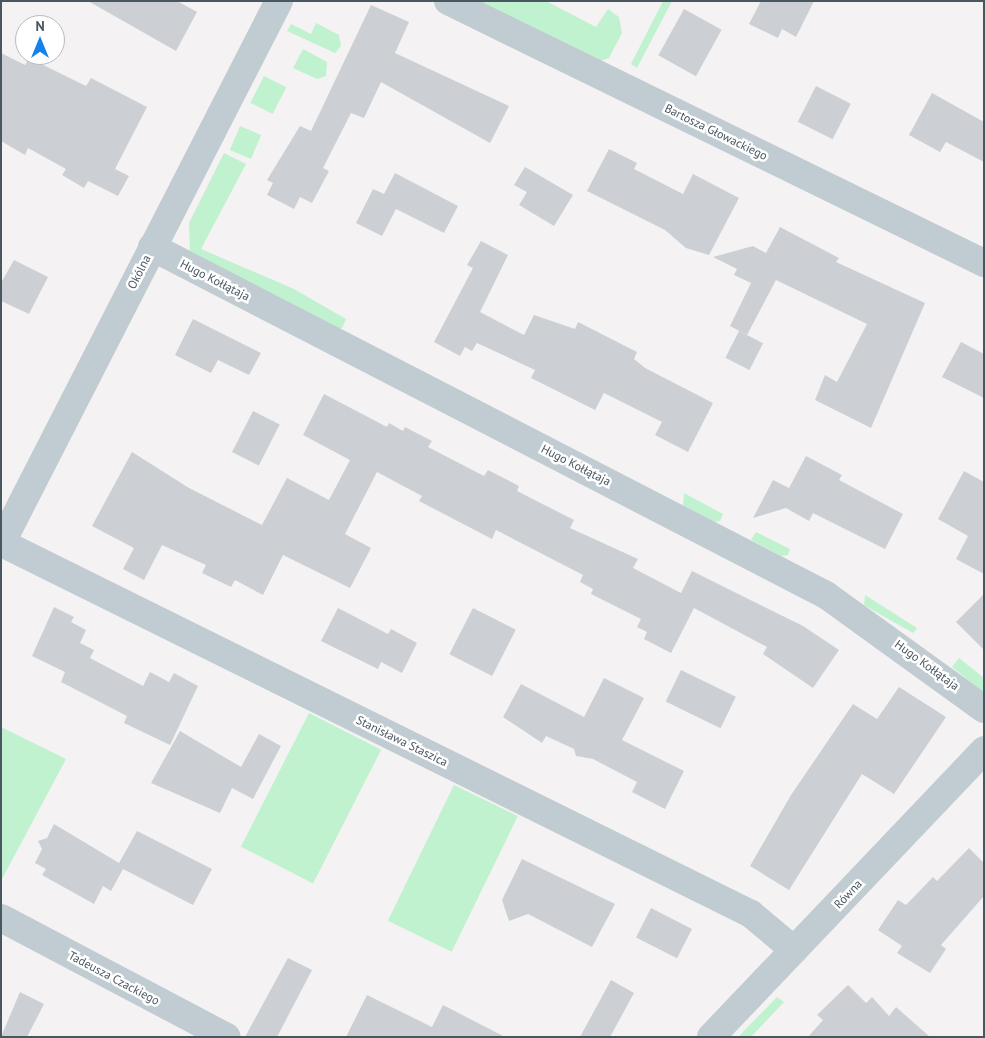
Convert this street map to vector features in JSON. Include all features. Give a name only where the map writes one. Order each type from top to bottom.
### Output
[{"type":"street","name":"Okólna","points":[[2,544],[279,1]]},
{"type":"street","name":"Bartosza Głowackiego","points":[[448,1],[984,263]]},
{"type":"street","name":"Hugo Kołłątaja","points":[[152,247],[826,595],[984,709]]},
{"type":"street","name":"Stanisława Staszica","points":[[2,544],[751,914],[794,950]]},
{"type":"street","name":"Równa","points":[[711,1037],[984,750]]},
{"type":"street","name":"Tadeusza Czackiego","points":[[1,918],[227,1037]]},
{"type":"green space","points":[[474,1],[546,1],[596,27],[608,9],[619,17],[622,33],[609,58],[597,62]]},
{"type":"green space","points":[[663,1],[672,1],[637,68],[631,64]]},
{"type":"green space","points":[[316,23],[339,35],[341,46],[335,53],[287,31],[291,24],[311,34]]},
{"type":"green space","points":[[303,49],[327,62],[326,76],[317,79],[293,68]]},
{"type":"green space","points":[[264,76],[286,87],[273,114],[250,103]]},
{"type":"green space","points":[[240,126],[261,135],[251,159],[230,150]]},
{"type":"green space","points":[[224,153],[246,164],[201,249],[294,289],[346,319],[342,328],[331,328],[190,251],[189,223]]},
{"type":"green space","points":[[684,493],[723,514],[720,521],[714,522],[683,506]]},
{"type":"green space","points":[[756,532],[790,549],[788,555],[781,556],[751,540]]},
{"type":"green space","points":[[865,595],[917,628],[913,633],[864,605]]},
{"type":"green space","points":[[959,658],[984,678],[984,693],[952,667]]},
{"type":"green space","points":[[309,713],[381,750],[313,883],[241,847]]},
{"type":"green space","points":[[1,727],[66,759],[1,881]]},
{"type":"green space","points":[[454,785],[518,816],[452,952],[388,921]]},
{"type":"green space","points":[[777,997],[784,1002],[751,1037],[738,1037]]},
{"type":"building","points":[[88,1],[177,1],[197,12],[176,51]]},
{"type":"building","points":[[761,1],[814,1],[796,37],[782,29],[778,38],[749,24]]},
{"type":"building","points":[[371,5],[409,22],[395,53],[509,106],[490,143],[381,82],[364,118],[351,113],[323,168],[329,171],[312,203],[300,197],[294,209],[267,195],[273,183],[267,180],[300,126],[311,131]]},
{"type":"building","points":[[684,9],[722,30],[696,76],[658,55]]},
{"type":"building","points":[[1,53],[15,60],[15,65],[43,65],[86,86],[91,78],[147,107],[115,169],[129,176],[118,196],[88,181],[84,188],[62,175],[66,169],[28,148],[25,155],[1,141]]},
{"type":"building","points":[[816,86],[851,104],[833,139],[798,122]]},
{"type":"building","points":[[932,93],[984,122],[984,162],[946,142],[940,152],[909,135]]},
{"type":"building","points":[[609,149],[637,163],[634,169],[683,194],[693,174],[739,198],[709,255],[686,248],[665,230],[587,191]]},
{"type":"building","points":[[525,167],[573,195],[554,226],[519,205],[527,192],[514,185]]},
{"type":"building","points":[[395,173],[458,206],[444,233],[396,209],[382,236],[356,223],[373,189],[384,194]]},
{"type":"building","points":[[780,227],[839,258],[836,262],[925,303],[871,428],[815,400],[825,375],[837,382],[867,324],[776,280],[747,335],[730,326],[751,283],[734,275],[737,269],[713,257],[753,246],[766,253]]},
{"type":"building","points":[[481,241],[508,255],[480,312],[524,335],[534,315],[575,329],[578,322],[637,352],[634,359],[645,368],[713,403],[688,452],[655,435],[662,422],[604,393],[595,410],[531,378],[535,370],[477,343],[472,351],[465,347],[460,356],[434,342],[473,268],[467,265]]},
{"type":"building","points":[[14,260],[48,277],[29,314],[1,301],[1,283]]},
{"type":"building","points":[[193,319],[261,353],[249,375],[218,360],[211,373],[175,355]]},
{"type":"building","points":[[739,331],[763,343],[749,370],[725,358]]},
{"type":"building","points":[[961,342],[984,354],[984,398],[942,377]]},
{"type":"building","points":[[324,394],[387,427],[389,423],[403,431],[405,427],[432,441],[428,447],[484,476],[488,470],[519,486],[517,491],[574,520],[570,528],[638,559],[633,568],[681,593],[692,571],[803,626],[839,650],[813,688],[763,654],[767,647],[694,608],[671,653],[644,639],[647,632],[637,627],[641,619],[591,594],[593,589],[580,582],[583,575],[496,530],[492,539],[419,501],[422,496],[377,472],[345,534],[371,548],[350,588],[283,555],[263,595],[235,580],[231,587],[202,573],[206,565],[162,545],[144,580],[123,569],[134,548],[92,526],[132,452],[189,488],[262,525],[287,478],[329,500],[350,460],[303,435]]},
{"type":"building","points":[[253,411],[280,425],[259,466],[232,452]]},
{"type":"building","points":[[806,456],[842,475],[839,480],[903,514],[885,549],[813,513],[809,521],[786,508],[753,518],[773,480],[789,488]]},
{"type":"building","points":[[964,471],[984,482],[984,574],[956,559],[968,536],[938,519]]},
{"type":"building","points":[[984,594],[984,650],[956,622]]},
{"type":"building","points":[[54,607],[74,617],[71,622],[86,630],[80,643],[94,650],[90,658],[143,686],[150,672],[169,682],[174,673],[198,686],[170,745],[124,723],[127,716],[61,682],[65,672],[32,656]]},
{"type":"building","points":[[338,608],[388,634],[391,629],[417,643],[402,673],[381,662],[378,669],[321,641]]},
{"type":"building","points":[[473,608],[516,630],[492,676],[449,654]]},
{"type":"building","points":[[681,670],[736,697],[720,728],[666,701]]},
{"type":"building","points":[[604,678],[644,698],[622,740],[684,771],[665,809],[632,792],[637,782],[593,759],[576,756],[574,749],[546,736],[542,743],[503,717],[521,684],[584,717]]},
{"type":"building","points":[[899,687],[946,717],[894,794],[862,774],[789,890],[750,866],[791,795],[853,704],[877,719]]},
{"type":"building","points":[[180,731],[241,767],[259,734],[281,746],[253,799],[232,788],[220,813],[151,783]]},
{"type":"building","points":[[54,824],[119,863],[137,831],[212,869],[193,905],[123,869],[111,891],[103,886],[94,904],[42,875],[46,869],[35,863],[42,849],[38,841],[47,838]]},
{"type":"building","points":[[969,848],[984,863],[984,896],[941,945],[946,949],[930,973],[897,953],[902,946],[878,930],[898,900],[906,905],[933,877],[937,881]]},
{"type":"building","points":[[522,859],[615,904],[592,947],[528,914],[509,921],[502,900]]},
{"type":"building","points":[[651,908],[692,929],[677,958],[636,937]]},
{"type":"building","points":[[288,958],[312,970],[277,1037],[245,1037]]},
{"type":"building","points":[[611,980],[634,993],[610,1037],[580,1037]]},
{"type":"building","points":[[848,985],[866,1003],[872,997],[889,1016],[896,1007],[930,1037],[808,1037],[823,1020],[817,1015]]},
{"type":"building","points":[[20,992],[44,1004],[27,1037],[1,1037]]},
{"type":"building","points":[[367,995],[432,1027],[443,1005],[505,1037],[346,1037]]}]
